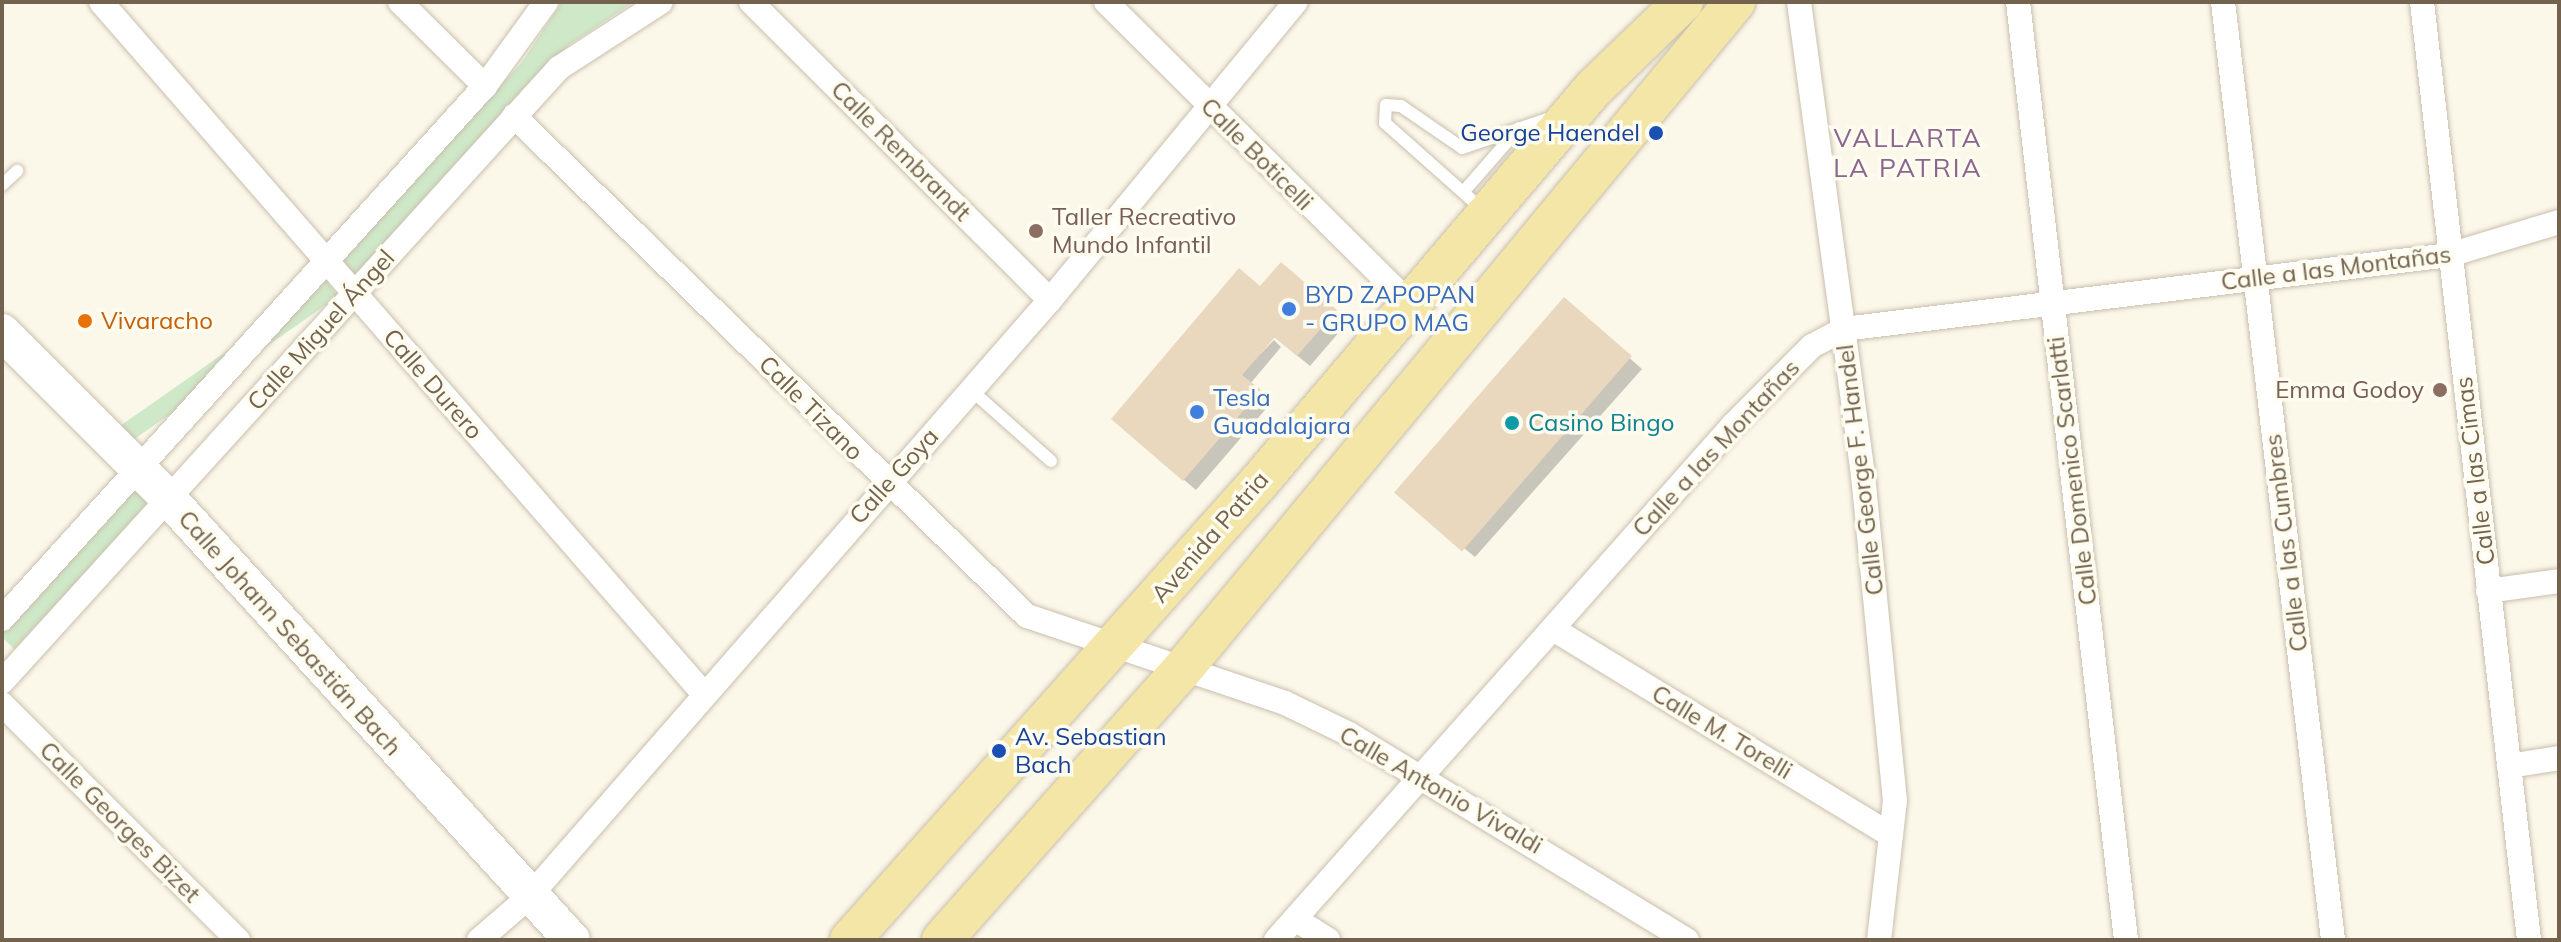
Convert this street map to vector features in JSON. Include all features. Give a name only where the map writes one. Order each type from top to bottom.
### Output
[{"type":"main road","name":"Avenida Patria","points":[[850,940],[1112,649],[1410,304],[1476,202],[1683,2]]},
{"type":"main road","points":[[942,940],[1181,671],[1458,343],[1645,107],[1735,2]]},
{"type":"street","name":"Calle Durero","points":[[101,2],[702,692]]},
{"type":"street","points":[[400,2],[485,86]]},
{"type":"street","name":"Calle Miguel Ángel","points":[[2,619],[485,86],[546,2]]},
{"type":"street","name":"Calle Miguel Ángel","points":[[2,682],[514,116],[588,43],[661,2]]},
{"type":"street","name":"Calle Rembrandt","points":[[751,2],[1050,300]]},
{"type":"street","name":"Calle Boticelli","points":[[1106,2],[1410,304]]},
{"type":"street","name":"Calle Goya","points":[[479,940],[529,897],[702,692],[1050,300],[1296,2]]},
{"type":"street","points":[[1584,100],[1654,2]]},
{"type":"street","points":[[1645,107],[1758,2]]},
{"type":"street","name":"Calle George F. Handel","points":[[1799,2],[1844,329],[1895,800],[1879,940]]},
{"type":"street","name":"Calle Domenico Scarlatti","points":[[2018,2],[2126,940]]},
{"type":"street","name":"Calle a las Cumbres","points":[[2223,2],[2333,940]]},
{"type":"street","name":"Calle a las Cimas","points":[[2422,2],[2529,940]]},
{"type":"street","name":"Calle Tizano","points":[[514,116],[887,483],[1027,616],[1112,649],[1181,671]]},
{"type":"street","name":"Calle a las Montañas","points":[[1276,940],[1787,367],[1844,329],[2449,255],[2556,229]]},
{"type":"street","name":"Calle Johann Sebastián Bach","points":[[2,332],[169,499],[529,897],[572,940]]},
{"type":"street","points":[[2488,591],[2559,581]]},
{"type":"street","name":"Calle M. Torelli","points":[[1553,629],[1891,835]]},
{"type":"street","name":"Calle Antonio Vivaldi","points":[[1181,671],[1285,703],[1423,774],[1687,940]]},
{"type":"street","name":"Calle Georges Bizet","points":[[2,704],[238,940]]},
{"type":"street","points":[[2509,766],[2559,758]]},
{"type":"street","points":[[1295,919],[1328,940]]},
{"type":"lane","points":[[1521,125],[1476,202],[1385,123],[1386,105],[1401,106],[1462,148],[1584,100]]},
{"type":"lane","points":[[2,185],[17,171]]},
{"type":"lane","points":[[971,390],[1051,461]]},
{"type":"green space","points":[[562,2],[634,2],[569,45],[355,280],[340,262],[522,62]]},
{"type":"green space","points":[[327,281],[338,297],[132,441],[121,425]]},
{"type":"green space","points":[[138,484],[154,499],[14,649],[2,637],[2,630]]},
{"type":"building","points":[[1281,262],[1337,310],[1297,356],[1275,337],[1242,375],[1261,390],[1183,481],[1111,419],[1239,268],[1260,286]]},
{"type":"building","name":"Casino Bingo","points":[[1564,297],[1632,356],[1462,552],[1394,492]]},
{"type":"place","name":"George Haendel","points":[[1656,133]]},
{"type":"place","name":"Taller Recreativo Mundo Infantil","points":[[1036,231]]},
{"type":"place","name":"BYD ZAPOPAN - GRUPO MAG","points":[[1289,309]]},
{"type":"place","name":"Vivaracho","points":[[85,321]]},
{"type":"place","name":"Emma Godoy","points":[[2440,390]]},
{"type":"place","name":"Tesla Guadalajara","points":[[1197,412]]},
{"type":"place","name":"Casino Bingo","points":[[1512,423]]},
{"type":"place","name":"Av. Sebastian Bach","points":[[999,751]]},
{"type":"district","name":"VALLARTA LA PATRIA","points":[[1908,153]]}]
